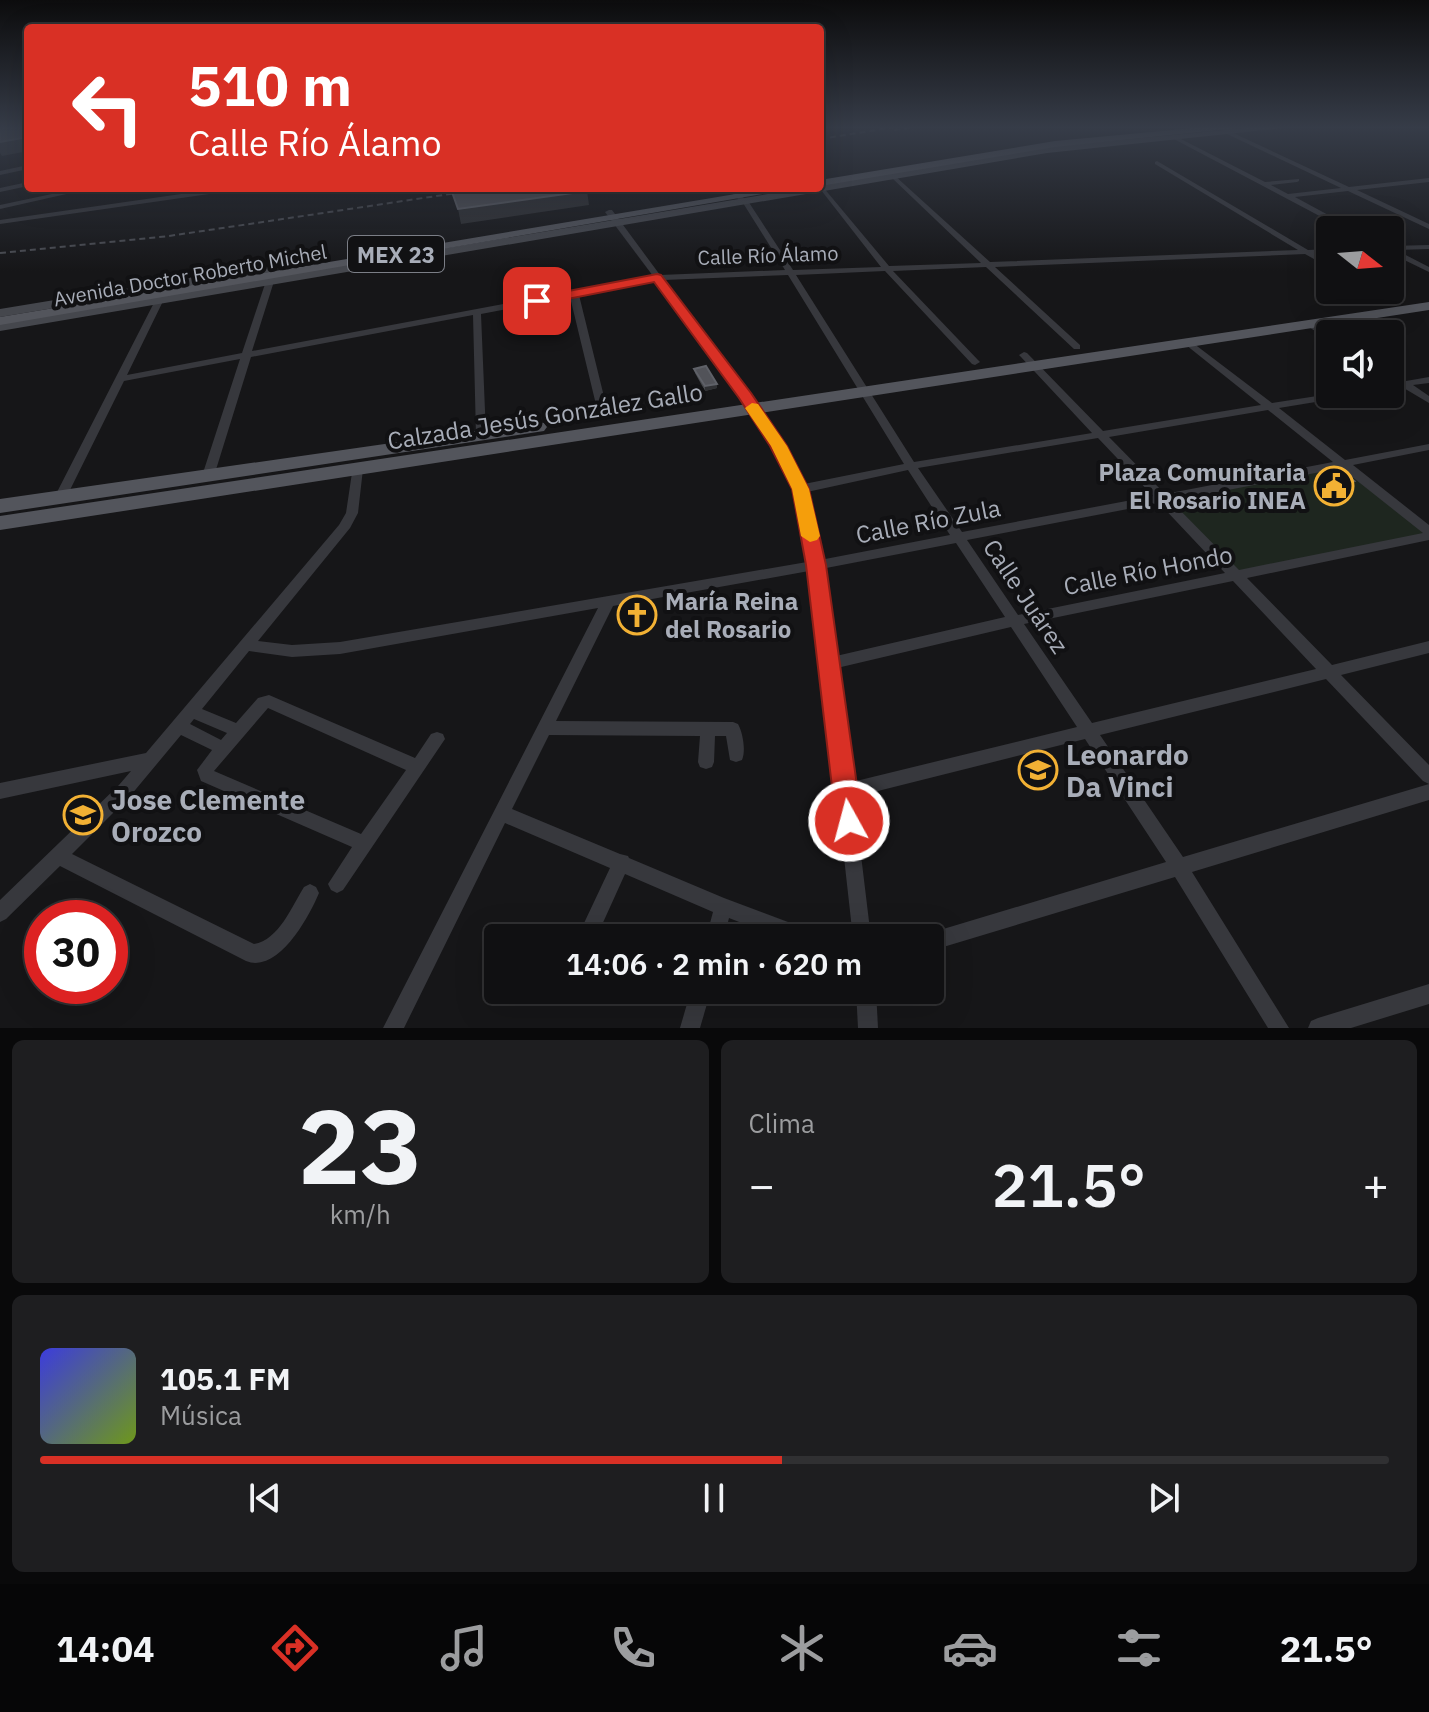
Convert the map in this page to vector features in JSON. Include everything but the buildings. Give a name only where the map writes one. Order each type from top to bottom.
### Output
[{"type":"main road","name":"Avenida Doctor Roberto Michel","points":[[824,185],[872,175]]},
{"type":"main road","name":"Avenida Doctor Roberto Michel","points":[[739,197],[748,192]]},
{"type":"main road","name":"Avenida Doctor Roberto Michel","points":[[0,324],[768,192]]},
{"type":"main road","name":"Avenida Doctor Roberto Michel","points":[[739,197],[774,192]]},
{"type":"main road","name":"Avenida Doctor Roberto Michel","points":[[0,313],[613,218]]},
{"type":"main road","name":"Calzada Jesús González Gallo","points":[[0,523],[357,469],[749,402],[1029,360],[1189,343],[1310,324],[1426,300]]},
{"type":"main road","name":"Calzada Jesús González Gallo","points":[[861,386],[975,362],[1029,360],[1077,347],[1393,306]]},
{"type":"main road","name":"Calzada Jesús González Gallo","points":[[0,506],[604,417],[749,402]]},
{"type":"main road","points":[[142,485],[176,496]]},
{"type":"street","points":[[890,175],[1077,347]]},
{"type":"street","points":[[1177,175],[1316,258]]},
{"type":"street","points":[[1247,175],[1325,216]]},
{"type":"street","points":[[1318,175],[1429,227]]},
{"type":"street","points":[[1264,184],[1297,180]]},
{"type":"street","points":[[1287,196],[1429,180]]},
{"type":"street","points":[[0,190],[24,185]]},
{"type":"street","points":[[0,207],[71,192]]},
{"type":"street","points":[[0,222],[195,192]]},
{"type":"street","points":[[822,192],[887,269],[975,362]]},
{"type":"street","name":"Calle Juárez","points":[[739,197],[958,538],[1180,868],[1279,1028]]},
{"type":"street","points":[[613,218],[749,402],[779,446],[801,489],[816,565],[860,924]]},
{"type":"street","points":[[1404,248],[1429,247]]},
{"type":"street","name":"Calle Río Álamo","points":[[120,379],[657,278],[1316,252]]},
{"type":"street","points":[[1404,257],[1429,270]]},
{"type":"street","points":[[208,476],[271,278]]},
{"type":"street","points":[[574,294],[604,417]]},
{"type":"street","points":[[61,496],[162,297]]},
{"type":"street","points":[[477,312],[481,435]]},
{"type":"street","points":[[1310,324],[1316,328]]},
{"type":"street","points":[[1189,343],[1429,534]]},
{"type":"street","points":[[1029,360],[1429,776]]},
{"type":"street","points":[[1404,384],[1429,380]]},
{"type":"street","points":[[1404,384],[1429,400]]},
{"type":"street","points":[[801,489],[911,466],[1102,437],[1316,399]]},
{"type":"street","name":"Calle Río Zula","points":[[245,645],[292,651],[340,648],[816,565],[1429,447]]},
{"type":"street","points":[[0,913],[125,790],[350,520],[357,469]]},
{"type":"street","name":"Calle Río Hondo","points":[[829,664],[1013,621],[1239,577],[1429,534]]},
{"type":"street","points":[[393,1028],[608,602]]},
{"type":"street","points":[[846,791],[1429,647]]},
{"type":"street","points":[[365,844],[207,776],[205,770],[263,703],[269,701],[417,767]]},
{"type":"street","points":[[191,711],[238,731]]},
{"type":"street","points":[[178,726],[223,748]]},
{"type":"street","points":[[544,728],[733,729],[736,755]]},
{"type":"street","points":[[706,762],[708,730]]},
{"type":"street","points":[[337,884],[437,739]]},
{"type":"street","points":[[0,791],[151,759]]},
{"type":"street","points":[[944,938],[1429,792]]},
{"type":"street","points":[[502,813],[768,924]]},
{"type":"street","points":[[58,856],[257,955],[274,947],[310,893]]},
{"type":"street","points":[[593,924],[622,862]]},
{"type":"street","points":[[719,924],[723,907]]},
{"type":"street","points":[[1318,1028],[1429,994]]},
{"type":"street","points":[[690,1028],[697,1004]]},
{"type":"street","points":[[867,1004],[868,1028]]},
{"type":"shaded area","points":[[1343,466],[1429,534],[1239,574],[1166,498]]},
{"type":"railway","points":[[0,253],[169,236],[463,192]]},
{"type":"slow traffic","points":[[752,408],[779,446],[801,489],[810,536]]},
{"type":"place","name":"Plaza Comunitaria El Rosario INEA","points":[[1334,486]]},
{"type":"place","name":"María Reina del Rosario","points":[[637,615]]},
{"type":"place","name":"Leonardo Da Vinci","points":[[1038,770]]},
{"type":"place","name":"Jose Clemente Orozco","points":[[83,815]]},
{"type":"route","points":[[537,301],[657,278],[746,396],[779,446],[801,489],[816,565],[849,821]]}]
